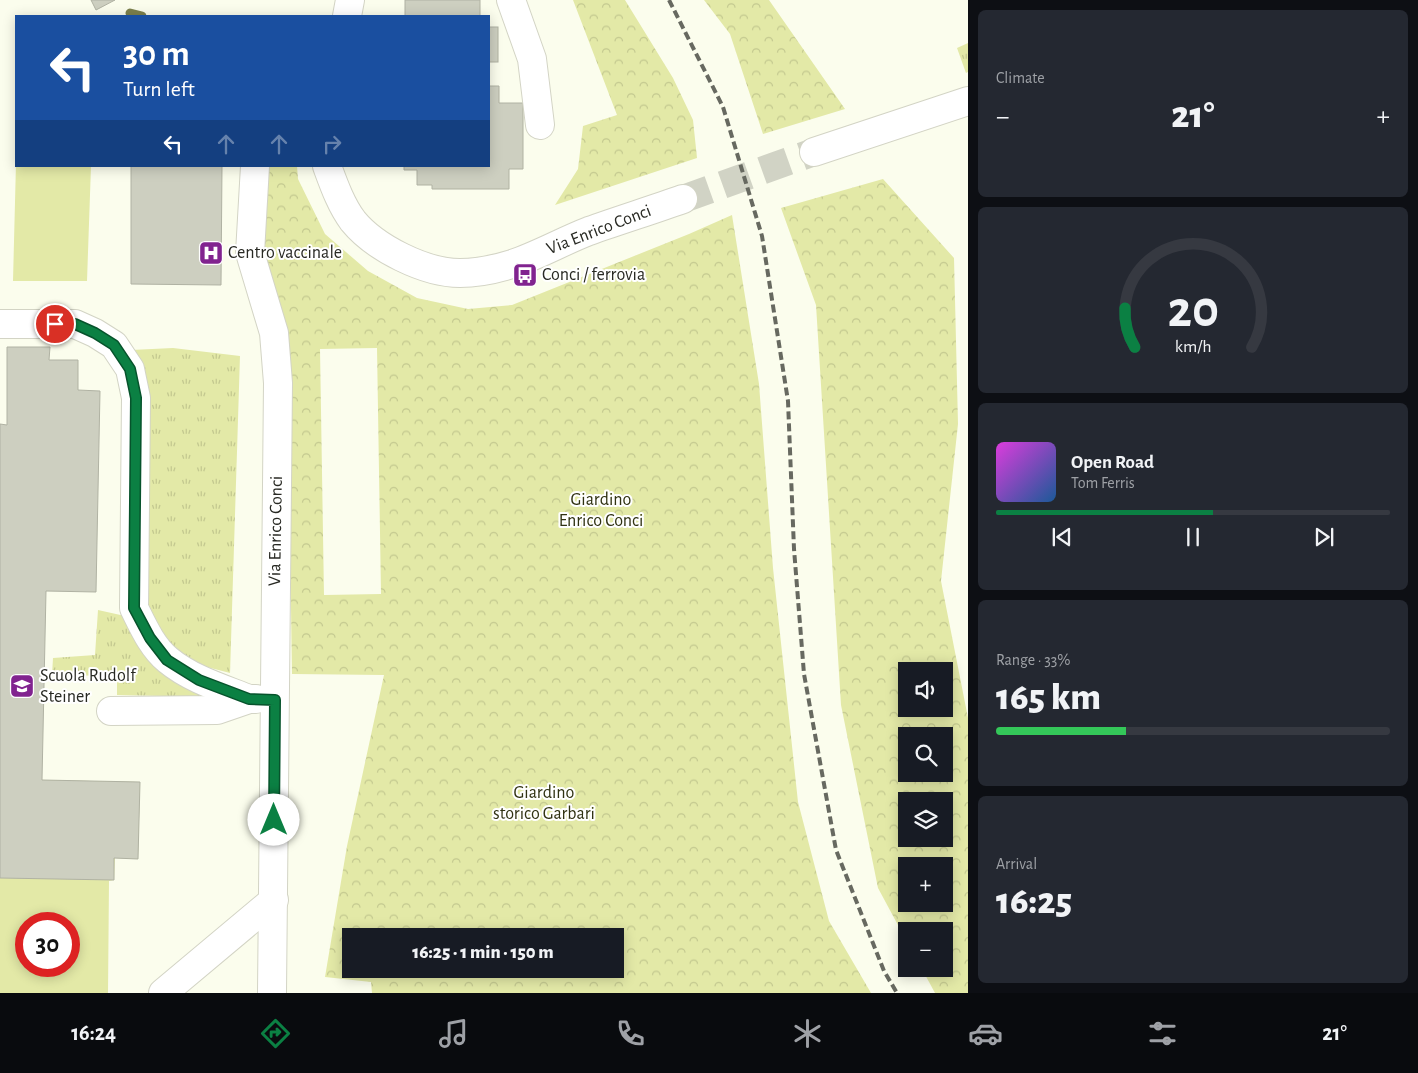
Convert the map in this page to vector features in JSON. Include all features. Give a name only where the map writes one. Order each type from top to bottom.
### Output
[{"type":"street","points":[[346,15],[350,0]]},
{"type":"street","points":[[511,0],[532,59],[540,126]]},
{"type":"street","points":[[814,152],[968,101]]},
{"type":"street","name":"Via Enrico Conci","points":[[255,167],[250,253],[274,333],[277,354],[262,700],[274,900],[272,993]]},
{"type":"street","name":"Via Enrico Conci","points":[[327,167],[338,196],[353,221],[375,241],[396,255],[432,269],[459,273],[486,270],[512,264],[588,232],[683,199]]},
{"type":"street","points":[[0,324],[75,324],[95,333],[114,345],[130,369],[136,398],[134,608],[150,638],[167,660],[199,680],[262,700]]},
{"type":"street","points":[[111,712],[217,710],[262,700]]},
{"type":"street","points":[[163,993],[274,900]]},
{"type":"green space","points":[[573,0],[625,0],[673,78],[693,120],[697,158],[555,205],[578,169],[583,126],[617,115]]},
{"type":"green space","points":[[704,0],[769,0],[845,109],[763,134],[730,34]]},
{"type":"green space","points":[[968,43],[968,72],[966,73],[957,48]]},
{"type":"green space","points":[[16,167],[91,167],[87,281],[13,281]]},
{"type":"green space","points":[[267,167],[297,167],[298,179],[325,234],[368,271],[417,298],[468,309],[512,305],[732,215],[759,384],[773,568],[798,802],[829,921],[871,993],[372,993],[371,982],[325,977],[347,846],[384,675],[292,674],[287,344],[261,262]],"holes":[[[377,348],[381,594],[324,595],[320,349]]]},
{"type":"green space","points":[[883,179],[954,258],[958,424],[941,581],[968,718],[968,993],[935,993],[926,977],[953,977],[953,922],[898,922],[898,925],[878,888],[841,705],[816,305],[781,208]]},
{"type":"green space","points":[[173,348],[240,356],[230,673],[180,660],[144,614],[131,350]]},
{"type":"green space","points":[[98,610],[125,616],[210,697],[117,695],[117,676],[52,675],[53,658],[95,655]]},
{"type":"green space","points":[[0,779],[140,782],[138,859],[115,858],[114,880],[109,881],[108,993],[0,993]]},
{"type":"building","points":[[91,0],[115,0],[96,10]]},
{"type":"building","points":[[405,0],[480,0],[480,15],[405,15]]},
{"type":"building","points":[[490,27],[498,27],[498,62],[490,62]]},
{"type":"building","points":[[490,86],[499,86],[499,103],[523,103],[523,169],[509,169],[509,189],[432,189],[432,185],[417,185],[417,170],[404,170],[404,167],[490,167]]},
{"type":"building","points":[[131,167],[222,167],[221,285],[131,284]]},
{"type":"building","name":"Scuola Rudolf Steiner","points":[[7,347],[50,347],[49,360],[78,360],[78,390],[100,391],[96,592],[46,591],[42,780],[140,782],[138,859],[114,858],[114,880],[0,878],[0,424],[7,425]]},
{"type":"waterway","points":[[130,13],[138,15]]},
{"type":"tunnel","points":[[683,199],[814,152]]},
{"type":"railway","points":[[669,0],[723,107],[762,236],[788,401],[794,549],[804,674],[836,850],[884,971],[897,993]]},
{"type":"place","name":"Centro vaccinale","points":[[211,253]]},
{"type":"place","name":"Conci / ferrovia","points":[[525,275]]},
{"type":"place","name":"Scuola Rudolf Steiner","points":[[22,686]]},
{"type":"route","points":[[55,324],[75,324],[95,333],[114,345],[130,369],[136,398],[134,608],[150,638],[167,660],[199,680],[249,699],[275,700],[274,820]]},
{"type":"park label","name":"Giardino Enrico Conci","points":[[601,510]]},
{"type":"park label","name":"Giardino storico Garbari","points":[[544,803]]}]
